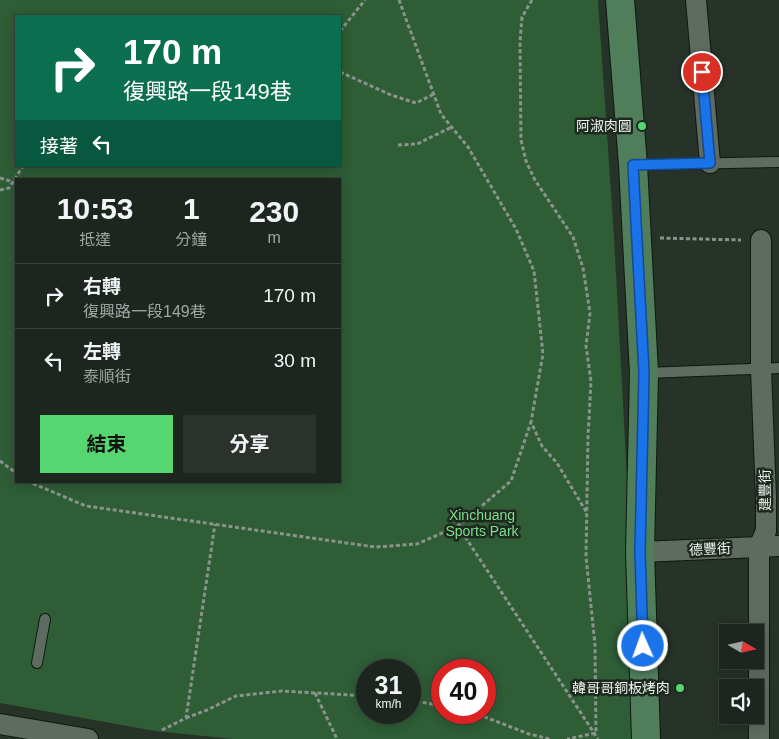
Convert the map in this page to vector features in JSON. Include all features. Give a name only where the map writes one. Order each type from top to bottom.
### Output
[{"type":"street","points":[[620,0],[633,165],[644,373],[640,552],[646,739]]},
{"type":"street","points":[[696,0],[710,163]]},
{"type":"street","name":"建豐街","points":[[758,739],[759,546],[766,531],[770,368],[761,240]]},
{"type":"street","name":"德豐街","points":[[640,552],[779,546]]},
{"type":"street","points":[[0,724],[44,735],[88,739]]},
{"type":"lane","points":[[633,165],[779,162]]},
{"type":"lane","points":[[644,373],[770,368]]},
{"type":"lane","points":[[37,663],[45,619]]},
{"type":"path","points":[[341,30],[365,0]]},
{"type":"path","points":[[32,483],[86,506],[375,547],[417,544],[458,526],[511,481],[531,422],[543,354],[534,270],[516,229],[468,147],[441,114],[400,0]]},
{"type":"path","points":[[532,0],[522,17],[521,140],[526,161],[535,180],[572,237],[583,268],[590,313],[586,346],[591,381],[586,557],[595,645],[596,733]]},
{"type":"path","points":[[341,72],[391,95],[416,103],[434,94]]},
{"type":"path","points":[[398,145],[417,144],[452,127]]},
{"type":"path","points":[[16,178],[22,167]]},
{"type":"path","points":[[0,178],[13,182]]},
{"type":"path","points":[[0,190],[9,188],[15,179]]},
{"type":"path","points":[[637,237],[761,240]]},
{"type":"path","points":[[531,422],[542,446],[556,463],[587,513]]},
{"type":"path","points":[[0,461],[15,472]]},
{"type":"path","points":[[186,718],[215,524]]},
{"type":"path","points":[[458,526],[596,733],[598,739]]},
{"type":"path","points":[[162,730],[236,696],[282,691],[356,695]]},
{"type":"path","points":[[315,693],[337,739]]},
{"type":"path","points":[[496,721],[529,734],[550,739]]},
{"type":"path","points":[[567,739],[596,733]]},
{"type":"green space","name":"Xinchuang Sports Park","points":[[0,0],[598,0],[614,237],[628,496],[636,739],[233,739],[155,731],[0,703]]},
{"type":"place","name":"阿淑肉圓","points":[[642,126]]},
{"type":"place","name":"韓哥哥銅板烤肉","points":[[680,688]]},
{"type":"route","points":[[643,646],[640,552],[644,373],[633,165],[710,163],[702,72]]}]
